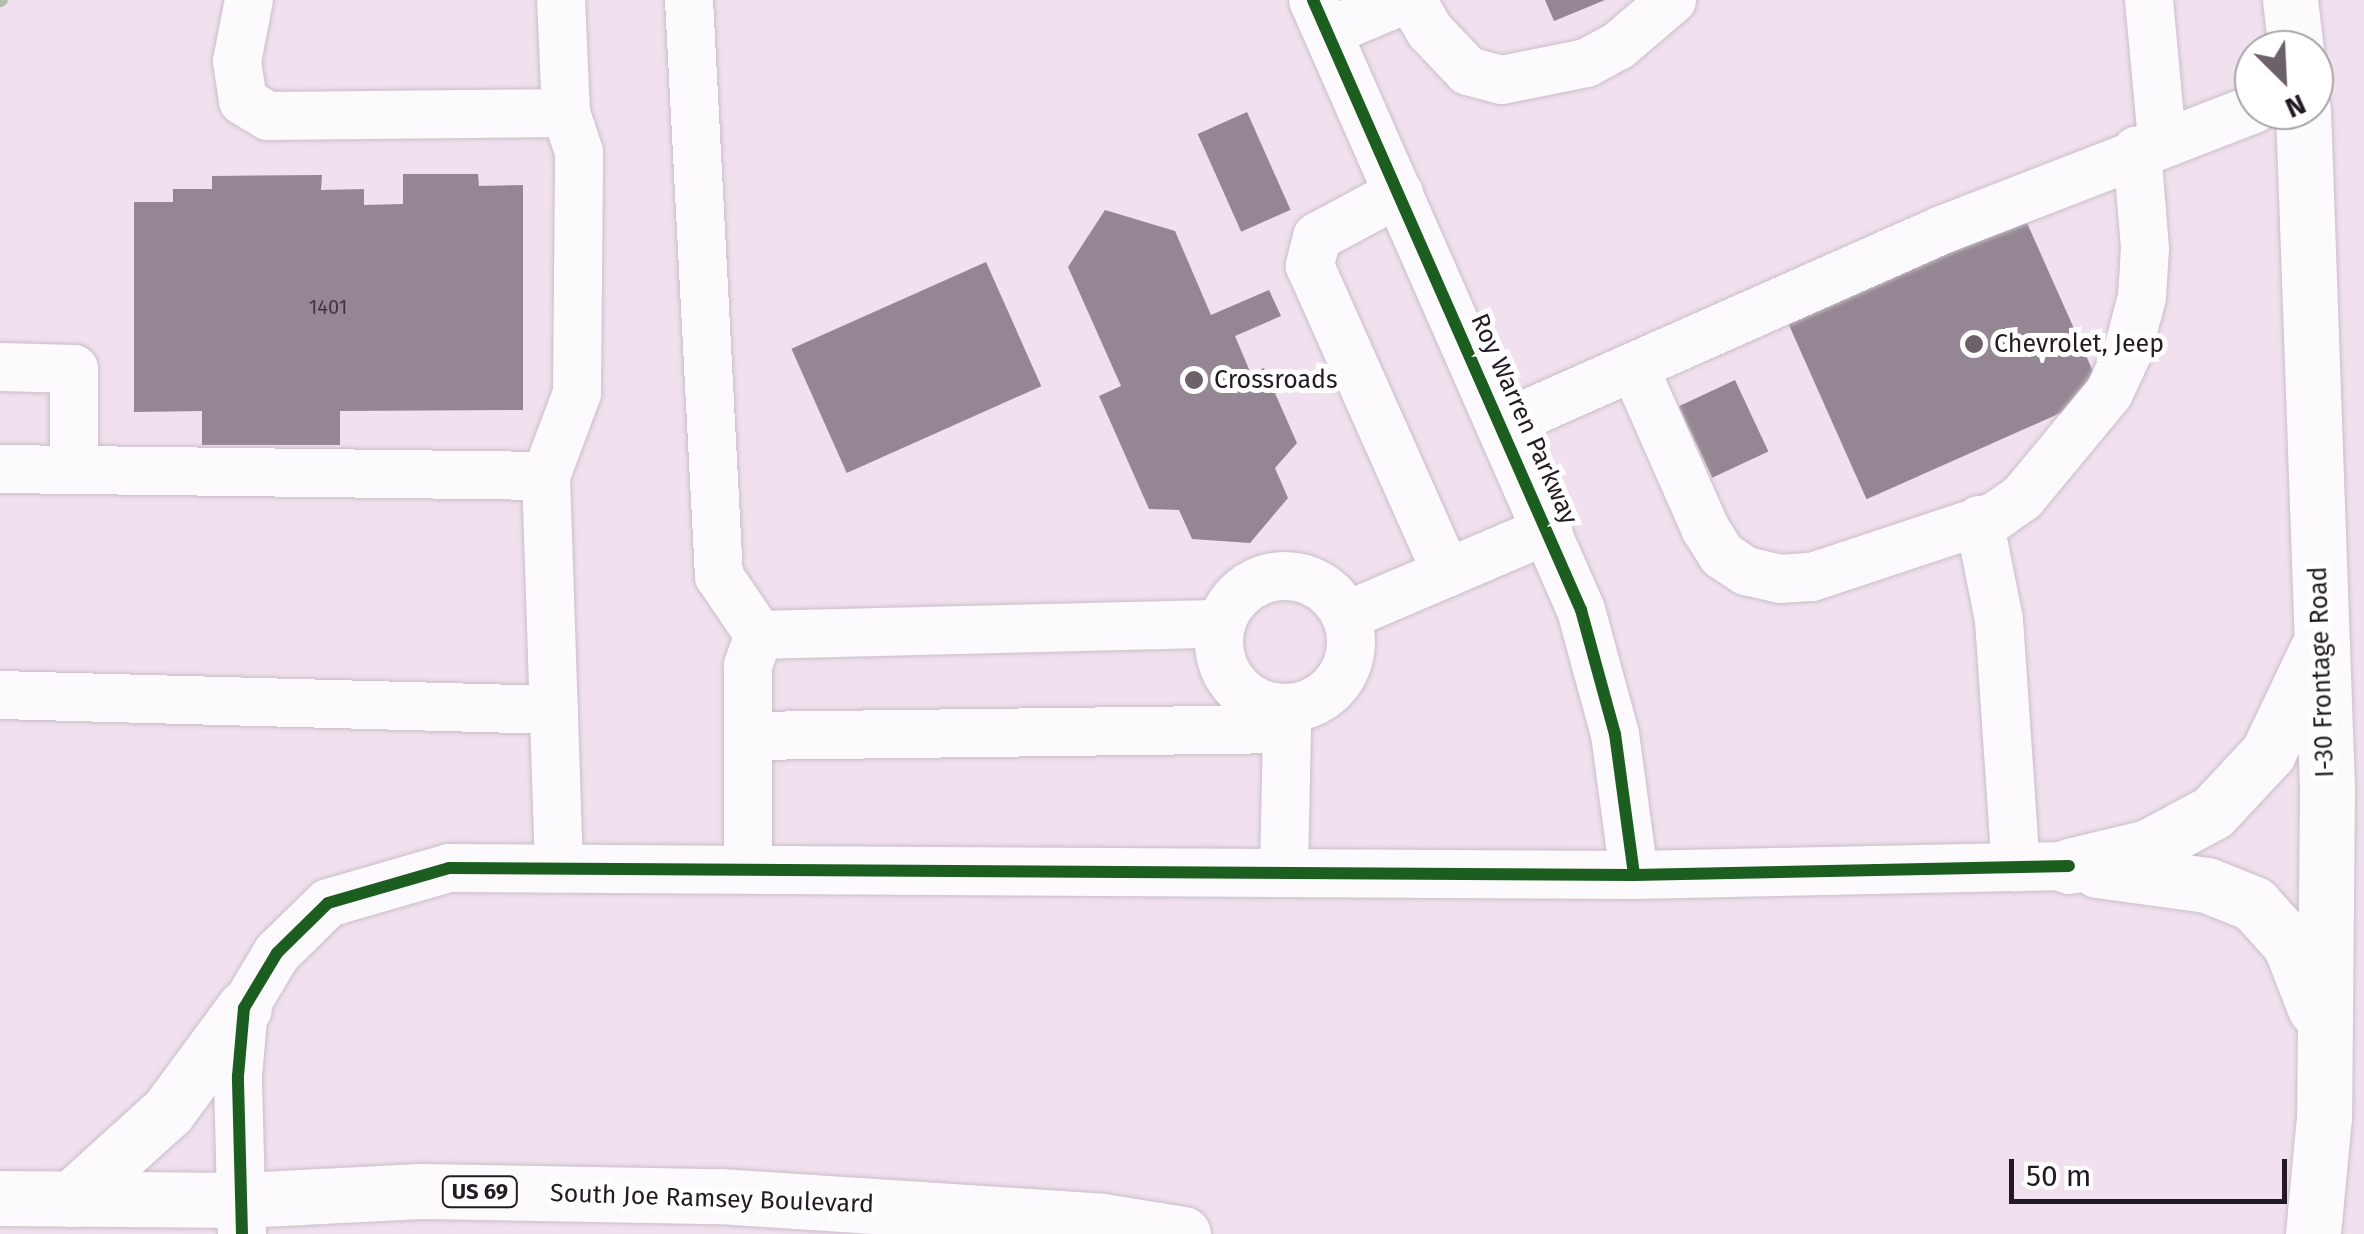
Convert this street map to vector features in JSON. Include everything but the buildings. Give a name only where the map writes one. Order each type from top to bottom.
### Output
[{"type":"main road","points":[[2290,0],[2294,30]]},
{"type":"main road","name":"I-30 Frontage Road","points":[[2305,130],[2327,788],[2324,1117],[2313,1234]]},
{"type":"main road","points":[[2043,866],[2148,847],[2213,812],[2268,753],[2320,645]]},
{"type":"main road","points":[[2043,866],[2208,885],[2254,904],[2290,944],[2323,1026]]},
{"type":"main road","points":[[71,1199],[168,1111],[244,1008]]},
{"type":"main road","points":[[356,1234],[420,1191]]},
{"type":"main road","name":"South Joe Ramsey Boulevard","points":[[0,1198],[71,1199],[242,1217],[420,1191],[852,1203],[1102,1221],[1183,1234]]},
{"type":"street","points":[[249,0],[236,61],[243,102],[268,116],[566,113]]},
{"type":"street","points":[[559,868],[546,476],[577,393],[578,152],[566,113],[561,0]]},
{"type":"street","points":[[690,0],[718,576],[759,635]]},
{"type":"street","points":[[1320,16],[1404,0]]},
{"type":"street","points":[[1412,0],[1430,31],[1468,71],[1502,80],[1586,63],[1658,13],[1708,0]]},
{"type":"street","points":[[1635,369],[1705,528],[1722,555],[1746,571],[1780,580],[1812,576],[1979,520],[2022,498],[2109,392],[2127,354],[2142,297],[2150,145],[2149,0]]},
{"type":"street","name":"Roy Warren Parkway","points":[[1320,16],[1548,530],[1602,673],[1634,875]]},
{"type":"street","points":[[1502,424],[1635,369],[1942,230],[2150,145],[2234,116]]},
{"type":"street","points":[[1399,193],[1317,237],[1310,266],[1447,573]]},
{"type":"street","points":[[0,367],[74,369],[74,470]]},
{"type":"street","points":[[0,469],[546,476]]},
{"type":"street","points":[[242,1217],[238,1076],[244,1008],[277,953],[328,902],[448,868],[1634,875],[2043,866],[1979,520]]},
{"type":"street","points":[[1346,616],[1548,530]]},
{"type":"street","points":[[748,736],[1287,719],[1322,697],[1345,670],[1350,634],[1346,616],[1323,588],[1290,576],[1255,583],[1221,624],[1220,659],[1238,690],[1287,719]]},
{"type":"street","points":[[759,635],[1221,624]]},
{"type":"street","points":[[748,869],[748,666],[759,635]]},
{"type":"street","points":[[0,695],[554,710]]},
{"type":"street","points":[[1284,872],[1287,719]]},
{"type":"cycle path","points":[[1313,0],[1581,610],[1615,734],[1634,875]]},
{"type":"cycle path","points":[[242,1234],[238,1076],[244,1008],[277,953],[328,903],[449,868],[1634,875],[2069,866]]},
{"type":"place","name":"Chevrolet, Jeep","points":[[1974,344]]},
{"type":"place","name":"Crossroads","points":[[1194,380]]}]
